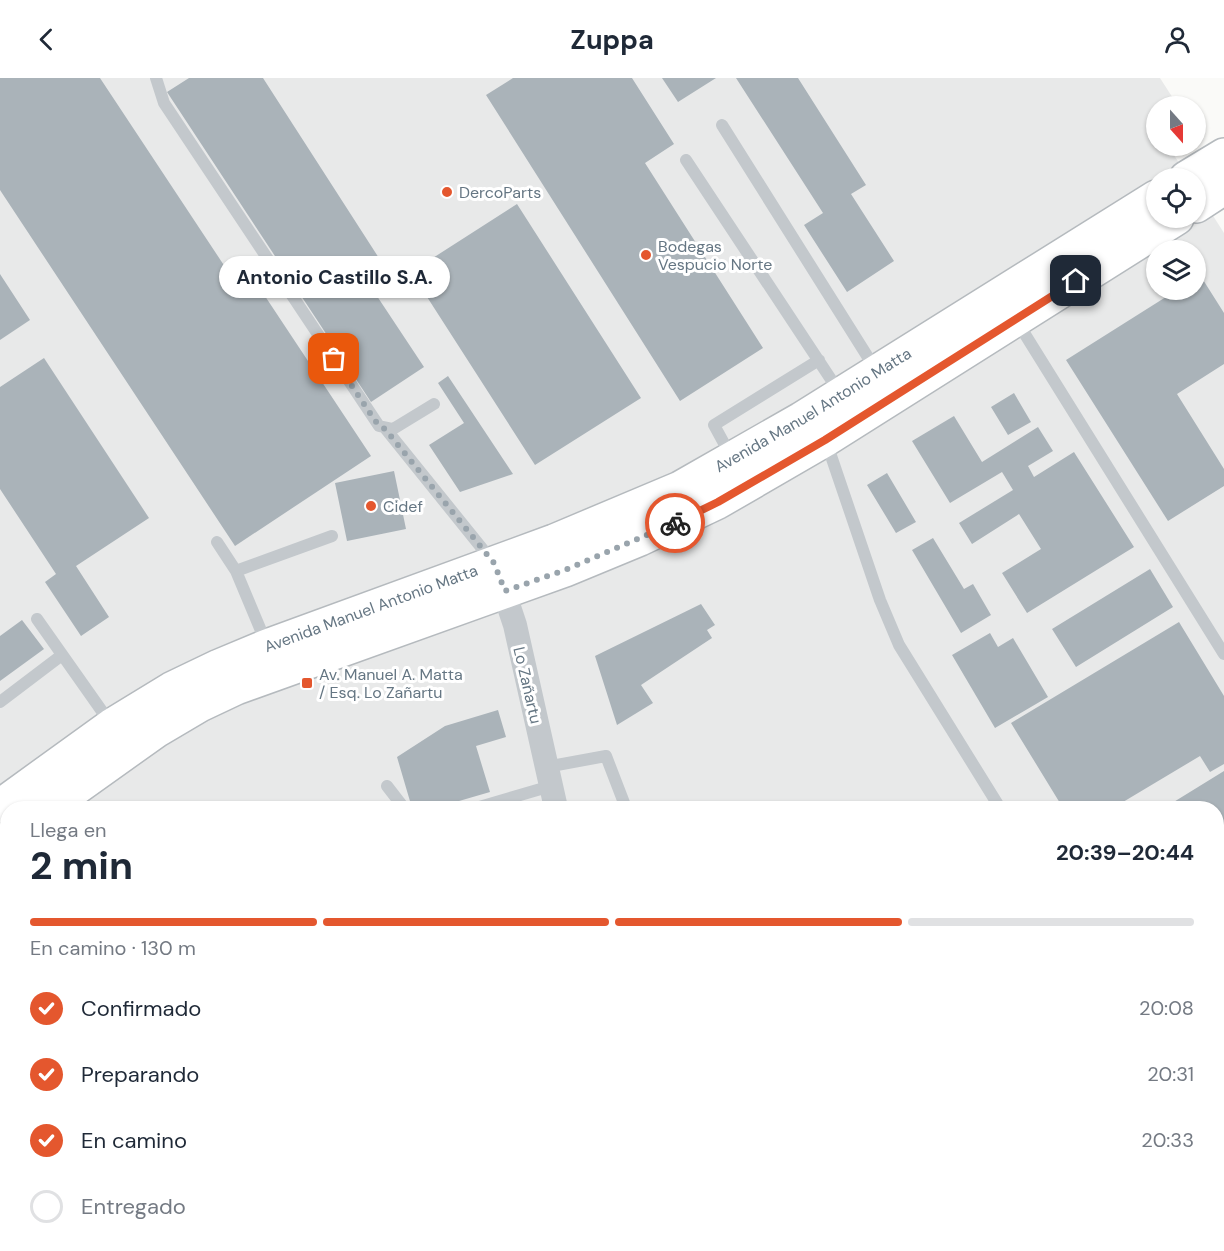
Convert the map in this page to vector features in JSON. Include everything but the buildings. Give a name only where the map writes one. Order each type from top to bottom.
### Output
[{"type":"main road","points":[[1203,168],[1224,155]]},
{"type":"main road","points":[[1206,200],[1224,188]]},
{"type":"main road","name":"Avenida Manuel Antonio Matta","points":[[58,801],[156,730],[227,693],[499,577],[629,511],[680,488],[733,459],[1146,203]]},
{"type":"main road","name":"Avenida Manuel Antonio Matta","points":[[7,801],[112,725],[171,689],[219,666],[267,646],[499,577],[565,570],[660,530],[718,502],[825,440],[1161,228]]},
{"type":"street","name":"Lo Zañartu","points":[[499,577],[515,625],[551,787]]},
{"type":"lane","points":[[156,78],[164,103],[374,419],[379,426],[385,429],[499,577]]},
{"type":"lane","points":[[722,125],[877,371]]},
{"type":"lane","points":[[686,160],[841,394]]},
{"type":"lane","points":[[1015,319],[1224,654]]},
{"type":"lane","points":[[733,459],[714,425],[819,360]]},
{"type":"lane","points":[[385,429],[393,429],[434,404]]},
{"type":"lane","points":[[825,440],[880,600],[899,645],[996,801]]},
{"type":"lane","points":[[236,572],[332,536]]},
{"type":"lane","points":[[217,542],[236,572],[267,646]]},
{"type":"lane","points":[[37,619],[112,725]]},
{"type":"lane","points":[[0,702],[62,655]]},
{"type":"lane","points":[[501,801],[551,787],[606,756],[623,801]]},
{"type":"lane","points":[[387,786],[399,801]]},
{"type":"shaded area","points":[[0,78],[1160,78],[1172,96],[1146,96],[1146,156],[1175,156],[1182,168],[1146,168],[1146,228],[1206,228],[1206,205],[1224,233],[1224,801],[0,801]]},
{"type":"way so far","points":[[334,359],[379,426],[385,429],[494,563],[505,591],[565,570],[675,523]]},
{"type":"place","name":"DercoParts","points":[[447,192]]},
{"type":"place","name":"Bodegas Vespucio Norte","points":[[646,255]]},
{"type":"place","name":"Antonio Castillo S.A.","points":[[334,359]]},
{"type":"place","name":"Cidef","points":[[371,506]]},
{"type":"place","name":"Av. Manuel A. Matta / Esq. Lo Zañartu","points":[[307,683]]},
{"type":"route","points":[[675,523],[718,502],[825,440],[1076,281]]}]
